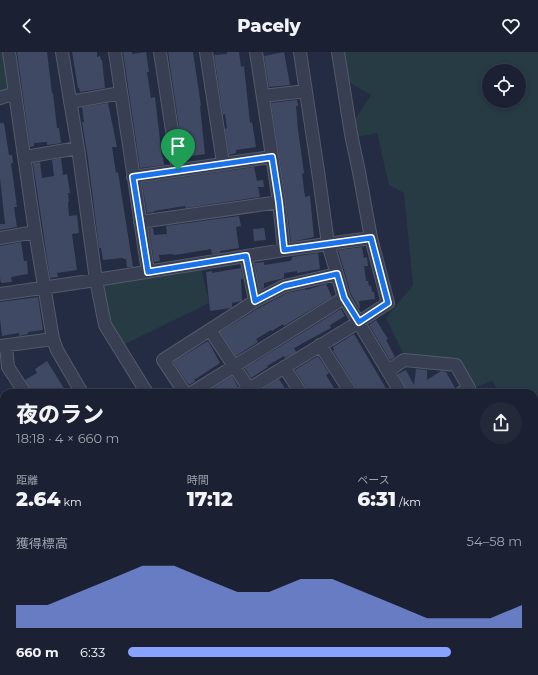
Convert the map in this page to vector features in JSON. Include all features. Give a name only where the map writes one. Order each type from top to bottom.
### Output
[{"type":"street","points":[[9,52],[35,232],[53,339],[57,350],[78,389]]},
{"type":"street","points":[[62,52],[78,148],[96,280],[105,325],[145,389]]},
{"type":"street","points":[[115,52],[148,272]]},
{"type":"street","points":[[160,52],[178,170]]},
{"type":"street","points":[[206,52],[223,163]]},
{"type":"street","points":[[256,52],[279,202],[284,250]]},
{"type":"street","points":[[300,52],[328,244],[344,298],[399,389]]},
{"type":"street","points":[[252,389],[284,367],[388,303],[371,238],[351,134],[338,52]]},
{"type":"street","points":[[263,96],[306,91]]},
{"type":"street","points":[[0,98],[15,93]]},
{"type":"street","points":[[70,102],[121,93]]},
{"type":"street","points":[[25,157],[78,148]]},
{"type":"street","points":[[133,177],[272,157]]},
{"type":"street","points":[[140,222],[279,202]]},
{"type":"street","points":[[0,238],[35,232]]},
{"type":"street","points":[[0,294],[371,238]]},
{"type":"street","points":[[246,256],[255,301]]},
{"type":"street","points":[[182,389],[163,360],[255,301],[284,286],[337,274]]},
{"type":"street","points":[[198,389],[344,298]]},
{"type":"street","points":[[210,330],[246,389]]},
{"type":"street","points":[[22,389],[8,367],[3,346],[53,339]]},
{"type":"street","points":[[320,345],[348,389]]},
{"type":"street","points":[[388,371],[404,360],[456,364],[469,388],[467,389]]},
{"type":"street","points":[[284,367],[298,389]]},
{"type":"shaded area","points":[[0,52],[9,52],[15,93],[0,98]]},
{"type":"shaded area","points":[[345,52],[538,52],[538,389],[497,389],[492,380],[475,388],[456,358],[404,355],[386,318],[413,285],[404,193],[389,185],[377,133],[357,137],[354,121],[371,95],[347,81]]},
{"type":"shaded area","points":[[200,263],[209,303],[119,347],[105,325],[96,280]]},
{"type":"building","points":[[17,52],[47,52],[57,128],[59,128],[61,143],[47,145],[47,142],[34,143],[34,146],[30,147]]},
{"type":"building","points":[[72,52],[97,52],[97,57],[100,56],[102,60],[105,88],[80,92]]},
{"type":"building","points":[[123,52],[132,52],[132,54],[146,52],[151,98],[155,97],[164,165],[140,168]]},
{"type":"building","points":[[168,52],[193,52],[201,106],[205,154],[186,157],[186,160],[184,161]]},
{"type":"building","points":[[227,52],[239,52],[241,67],[244,66],[250,123],[252,122],[256,147],[236,150],[236,153],[229,155],[225,129],[227,128],[225,114],[223,115],[214,55],[227,54]]},
{"type":"building","points":[[284,52],[290,85],[269,87],[264,56]]},
{"type":"building","points":[[297,100],[298,130],[304,173],[302,174],[305,197],[310,196],[314,237],[291,242],[271,103]]},
{"type":"building","points":[[108,103],[117,147],[112,147],[116,173],[118,172],[133,267],[127,267],[126,259],[123,258],[103,260],[101,248],[99,248],[82,122],[84,122],[82,107]]},
{"type":"building","points":[[0,123],[4,123],[9,155],[12,155],[13,163],[11,163],[17,207],[14,207],[17,227],[0,230],[0,224],[5,224],[0,178]]},
{"type":"building","points":[[61,158],[63,175],[67,174],[70,193],[68,193],[69,216],[77,215],[79,233],[72,234],[77,270],[57,273],[58,277],[50,278],[33,163],[40,162],[42,178],[54,176],[52,160]]},
{"type":"building","points":[[254,167],[257,181],[263,180],[264,187],[258,187],[260,197],[186,208],[185,206],[147,213],[142,183]]},
{"type":"building","points":[[239,216],[241,226],[236,227],[239,248],[212,254],[211,249],[174,255],[159,255],[160,261],[154,262],[149,228],[153,228],[154,235],[167,234],[166,226]]},
{"type":"building","points":[[264,228],[266,240],[254,241],[253,229]]},
{"type":"building","points":[[21,242],[24,261],[27,261],[28,274],[11,277],[12,282],[1,283],[0,246]]},
{"type":"building","points":[[362,247],[364,258],[367,257],[368,266],[364,266],[366,281],[368,281],[369,286],[371,285],[375,299],[359,301],[359,308],[351,294],[338,250]]},
{"type":"building","points":[[318,253],[320,269],[297,273],[297,271],[284,273],[284,278],[264,283],[264,288],[260,290],[255,263],[264,262],[264,265],[290,261],[292,257]]},
{"type":"building","points":[[241,268],[243,279],[241,279],[242,301],[232,303],[231,308],[210,311],[206,272],[212,271],[212,273]]},
{"type":"building","points":[[326,284],[332,297],[284,326],[283,324],[256,339],[258,342],[236,356],[220,332],[287,293],[306,290]]},
{"type":"building","points":[[38,297],[43,330],[28,332],[28,334],[19,336],[19,333],[2,336],[0,302]]},
{"type":"building","points":[[341,309],[345,316],[330,325],[331,328],[294,348],[296,352],[285,358],[284,356],[251,378],[245,368]]},
{"type":"building","points":[[376,320],[388,339],[386,340],[395,357],[390,360],[369,325]]},
{"type":"building","points":[[354,334],[386,389],[357,389],[333,351],[333,347]]},
{"type":"building","points":[[208,341],[220,363],[189,385],[173,362]]},
{"type":"building","points":[[318,356],[329,373],[326,375],[335,389],[307,389],[295,370]]},
{"type":"building","points":[[47,361],[64,389],[30,389],[25,380],[37,373],[35,369]]},
{"type":"building","points":[[416,369],[427,370],[427,380],[441,371],[446,372],[455,388],[406,389],[398,374],[406,370],[414,385]]},
{"type":"building","points":[[232,376],[238,387],[234,389],[211,389]]},
{"type":"building","points":[[279,379],[285,389],[262,389]]},
{"type":"route","points":[[272,157],[284,250],[371,238],[388,303],[359,322],[344,298],[337,274],[284,286],[255,301],[246,256],[148,272],[133,177],[178,170],[272,157]]}]
